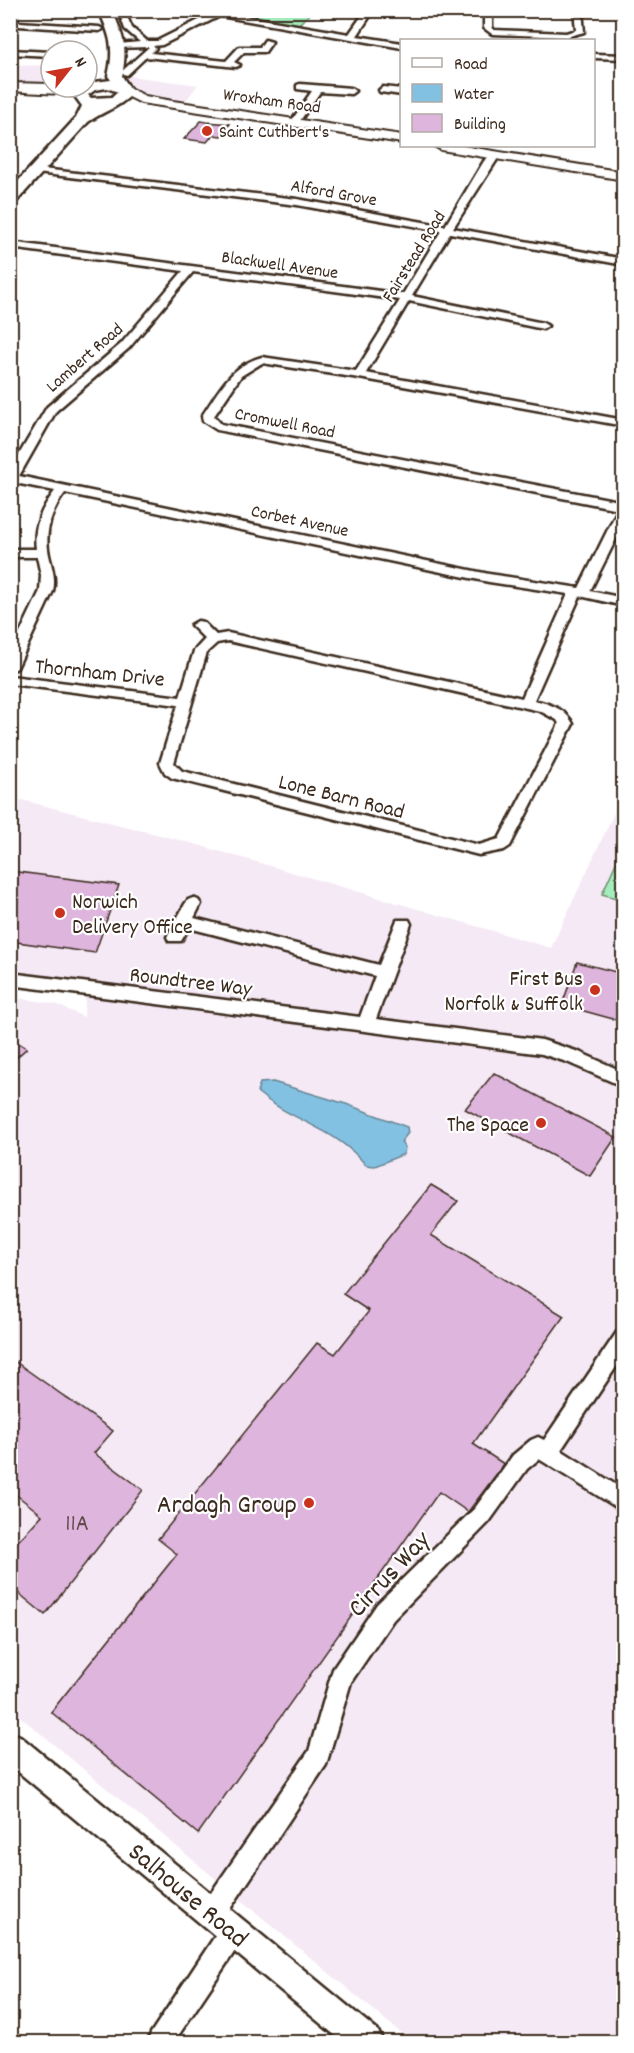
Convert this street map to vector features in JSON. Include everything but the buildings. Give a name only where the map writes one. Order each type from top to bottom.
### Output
[{"type":"highway","points":[[99,82],[108,75],[105,10]]},
{"type":"highway","points":[[83,119],[125,96],[126,93],[123,83],[115,76],[119,46],[117,34],[106,29]]},
{"type":"highway","points":[[99,87],[123,83]]},
{"type":"highway","points":[[99,96],[112,102]]},
{"type":"highway","points":[[10,200],[83,119],[89,106],[89,99]]},
{"type":"main road","name":"Wroxham Road","points":[[123,83],[141,99],[400,139]]},
{"type":"main road","points":[[10,87],[39,89]]},
{"type":"main road","name":"Wroxham Road","points":[[112,102],[173,105]]},
{"type":"main road","points":[[451,147],[500,152],[624,176]]},
{"type":"street","points":[[351,38],[370,10]]},
{"type":"street","points":[[488,10],[488,28],[492,32],[534,37],[577,34],[580,30],[578,10]]},
{"type":"street","points":[[10,12],[14,20],[12,22],[106,29]]},
{"type":"street","points":[[119,46],[149,45],[165,41],[223,12],[400,46]]},
{"type":"street","points":[[122,14],[129,29],[149,45]]},
{"type":"street","points":[[146,56],[232,65],[242,49],[262,50],[268,42]]},
{"type":"street","points":[[123,83],[146,56],[149,45]]},
{"type":"street","points":[[10,52],[39,53]]},
{"type":"street","points":[[595,56],[624,57]]},
{"type":"street","points":[[300,87],[351,91]]},
{"type":"street","points":[[294,123],[318,89]]},
{"type":"street","name":"Fairstead Road","points":[[359,375],[489,161],[500,152]]},
{"type":"street","name":"Alford Grove","points":[[38,170],[297,202],[449,228],[624,262]]},
{"type":"street","name":"Blackwell Avenue","points":[[10,245],[406,298],[543,326]]},
{"type":"street","name":"Lambert Road","points":[[11,478],[51,409],[125,346],[190,269]]},
{"type":"street","name":"Cromwell Road","points":[[624,423],[271,360],[254,361],[241,368],[208,416],[209,421],[218,427],[624,508]]},
{"type":"street","name":"Corbet Avenue","points":[[11,478],[489,578],[579,592],[624,602]]},
{"type":"street","points":[[10,668],[46,593],[47,569],[42,553],[42,523],[48,509],[63,488]]},
{"type":"street","points":[[526,704],[579,592],[624,508]]},
{"type":"street","points":[[10,553],[42,553]]},
{"type":"street","points":[[198,625],[213,639]]},
{"type":"street","name":"Lone Barn Road","points":[[213,639],[238,639],[555,711],[567,715],[564,732],[505,842],[499,846],[479,850],[177,774],[170,770],[167,763],[201,651],[213,639]]},
{"type":"street","name":"Thornham Drive","points":[[11,680],[185,702]]},
{"type":"street","name":"Roundtree Way","points":[[175,937],[193,904]]},
{"type":"street","points":[[184,921],[383,972]]},
{"type":"street","points":[[366,1025],[383,972],[403,924]]},
{"type":"street","name":"Roundtree Way","points":[[10,979],[542,1047],[566,1054],[624,1080]]},
{"type":"street","points":[[624,1338],[547,1453],[624,1502]]},
{"type":"street","name":"Cirrus Way","points":[[223,1921],[318,1757],[341,1677],[385,1612],[482,1515],[520,1462],[538,1447],[547,1453]]},
{"type":"street","name":"Salhouse Road","points":[[10,1746],[367,2043]]},
{"type":"street","points":[[160,2043],[223,1921]]},
{"type":"shaded area","points":[[39,65],[39,87],[11,85],[10,66]]},
{"type":"shaded area","points":[[121,75],[198,85],[184,103],[145,97]]},
{"type":"shaded area","points":[[623,794],[623,2042],[412,2042],[11,1709],[11,997],[55,1004],[84,1017],[86,983],[11,976],[10,797],[191,843],[551,948]]},
{"type":"green space","points":[[234,11],[314,11],[295,27],[226,15]]},
{"type":"green space","points":[[623,847],[624,900],[602,894]]},
{"type":"water","points":[[273,1082],[346,1104],[407,1127],[408,1133],[401,1142],[405,1147],[404,1154],[375,1166],[366,1165],[353,1152],[327,1133],[285,1111],[257,1092],[260,1083]]},
{"type":"place","name":"Saint Cuthbert's","points":[[207,131]]},
{"type":"place","name":"Norwich Delivery Office","points":[[60,913]]},
{"type":"place","name":"First Bus Norfolk & Suffolk","points":[[595,990]]},
{"type":"place","name":"The Space","points":[[541,1123]]},
{"type":"place","name":"Ardagh Group","points":[[309,1503]]}]
